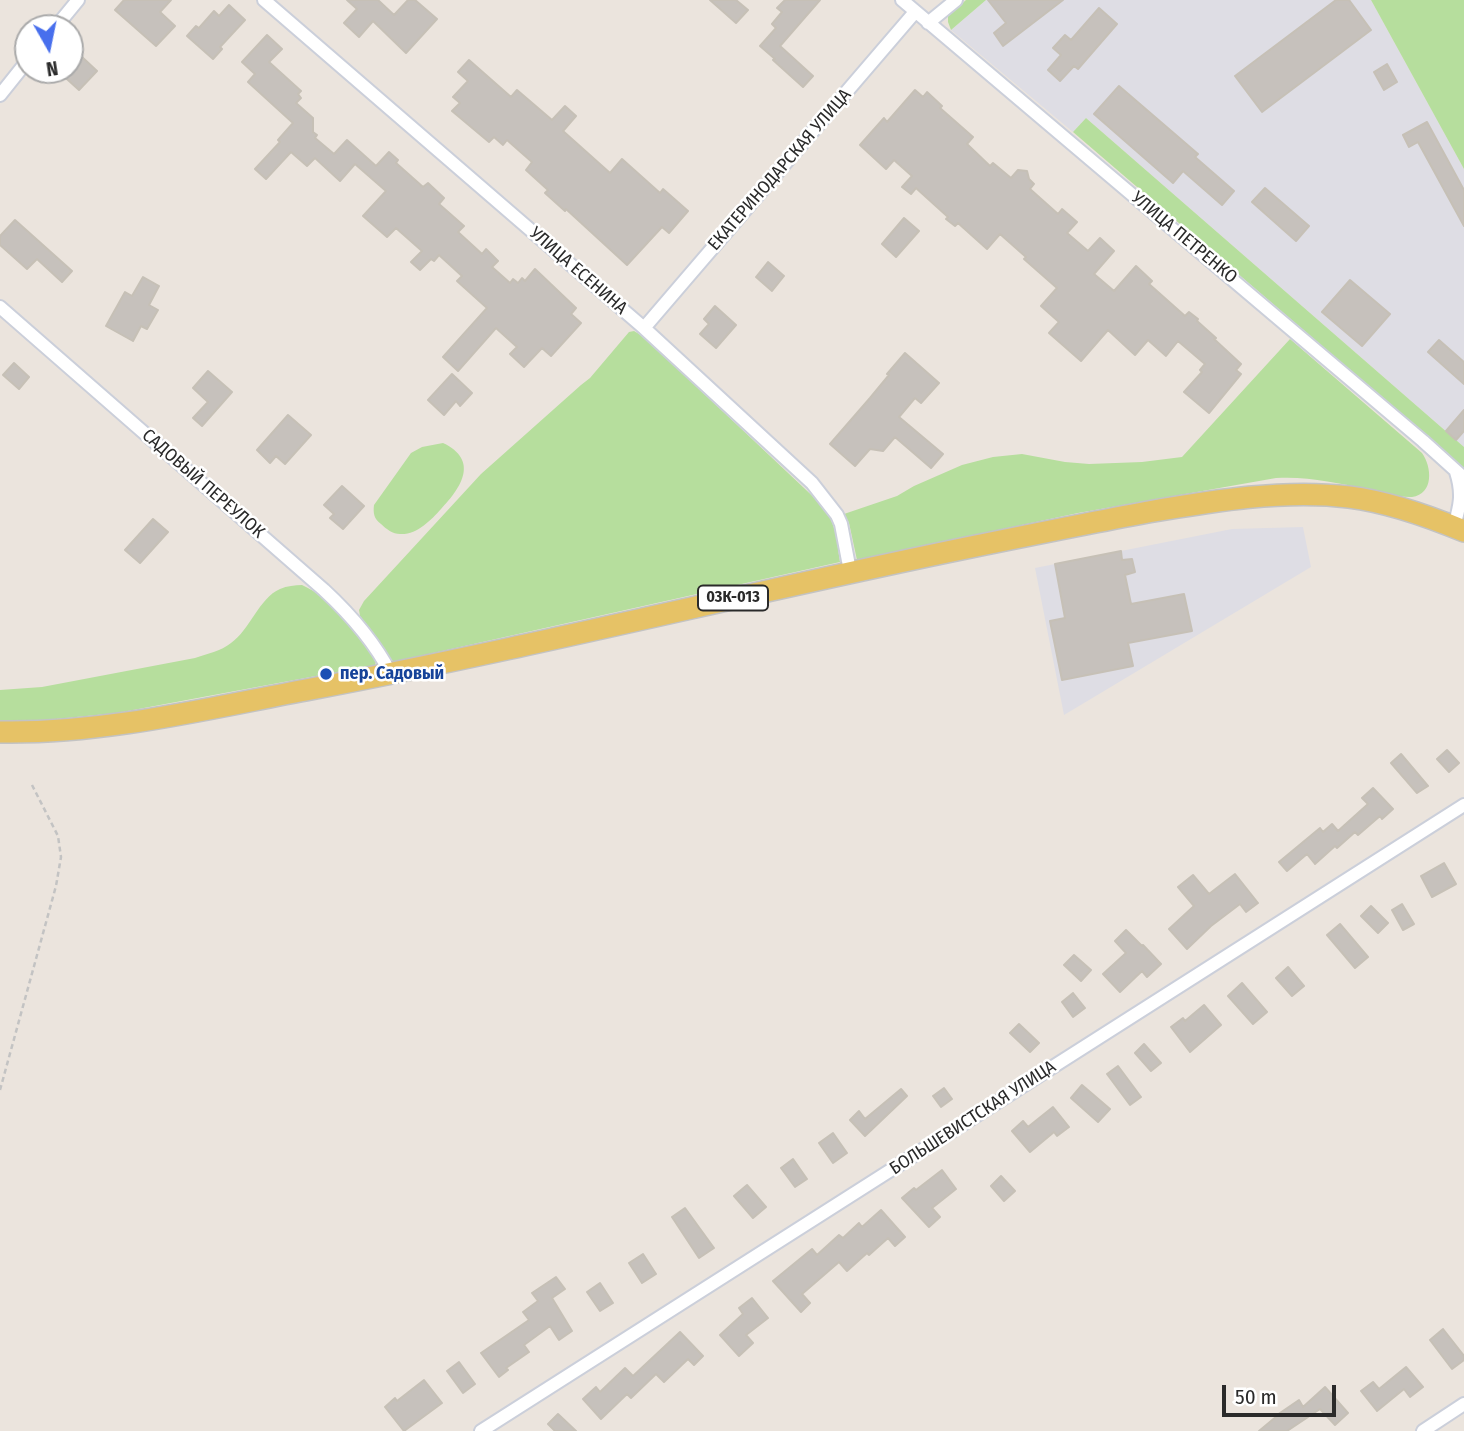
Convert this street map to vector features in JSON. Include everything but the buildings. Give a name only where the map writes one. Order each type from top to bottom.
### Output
[{"type":"main road","name":"03К-013","points":[[0,732],[62,730],[144,720],[391,674],[850,571],[1181,506],[1233,499],[1313,495],[1348,497],[1400,508],[1459,529]]},
{"type":"street","points":[[66,14],[78,0]]},
{"type":"street","name":"УЛИЦА ЕСЕНИНА","points":[[264,0],[644,328],[812,482],[841,524],[850,571]]},
{"type":"street","name":"УЛИЦА ПЕТРЕНКО","points":[[902,0],[1460,475]]},
{"type":"street","points":[[928,23],[956,0]]},
{"type":"street","name":"ЕКАТЕРИНОДАРСКАЯ УЛИЦА","points":[[644,328],[915,12]]},
{"type":"street","points":[[0,95],[14,78]]},
{"type":"street","name":"САДОВЫЙ ПЕРЕУЛОК","points":[[0,307],[324,590],[369,637],[391,674]]},
{"type":"street","points":[[1459,529],[1460,475]]},
{"type":"street","name":"БОЛЬШЕВИСТСКАЯ УЛИЦА","points":[[481,1431],[1464,805]]},
{"type":"street","points":[[1423,1431],[1464,1404]]},
{"type":"path","points":[[0,1090],[56,886],[61,858],[58,836],[32,785]]},
{"type":"shaded area","points":[[986,0],[1371,0],[1464,169],[1464,447],[1086,118],[1073,132],[951,30]]},
{"type":"shaded area","points":[[1303,527],[1311,567],[1064,715],[1035,568],[1232,529]]},
{"type":"green space","points":[[966,0],[986,0],[951,30],[948,16]]},
{"type":"green space","points":[[1371,0],[1464,0],[1464,169]]},
{"type":"green space","points":[[1086,118],[1464,447],[1464,468],[1073,132]]},
{"type":"green space","points":[[634,331],[644,337],[822,505],[833,525],[840,562],[393,662],[360,616],[359,610],[364,601],[481,474],[590,378],[629,332]]},
{"type":"green space","points":[[1290,339],[1422,453],[1429,472],[1424,491],[1419,495],[1407,497],[1322,481],[1276,478],[1078,513],[857,560],[849,523],[844,514],[897,496],[962,465],[993,457],[1022,454],[1089,464],[1182,457]]},
{"type":"green space","points":[[443,443],[461,457],[464,466],[455,492],[433,518],[418,529],[406,534],[390,531],[375,518],[374,505],[411,453],[422,447]]},
{"type":"green space","points":[[302,585],[324,598],[354,627],[377,659],[375,665],[117,713],[36,721],[0,720],[0,690],[42,687],[214,652],[238,637],[273,593],[285,587]]},
{"type":"place","name":"пер. Садовый","points":[[326,674]]}]
